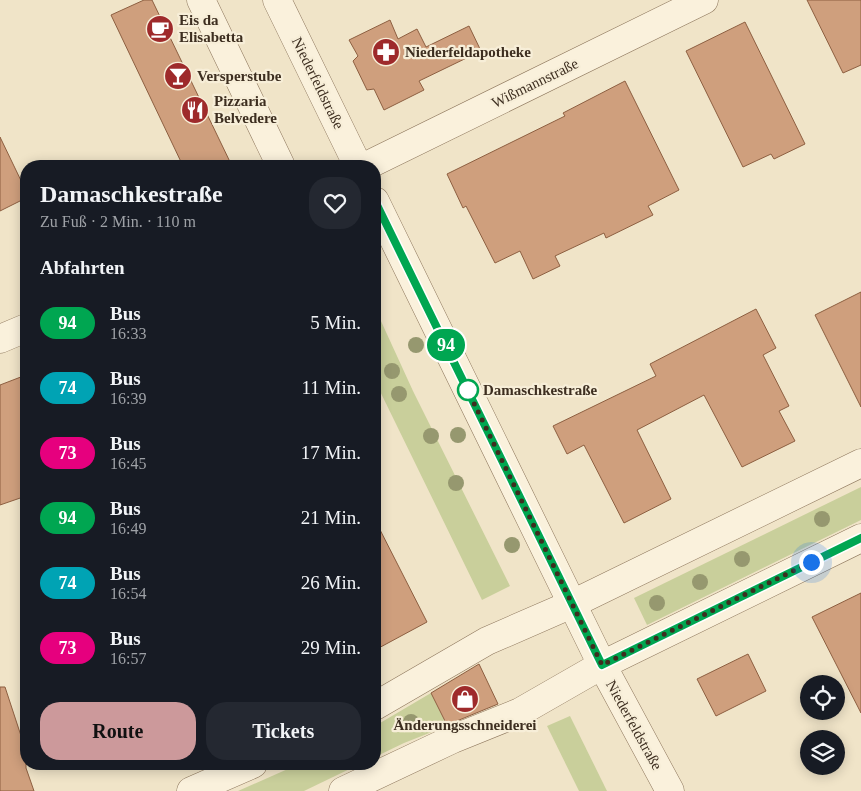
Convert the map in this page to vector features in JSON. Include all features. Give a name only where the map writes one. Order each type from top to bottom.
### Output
[{"type":"street","points":[[201,0],[278,160]]},
{"type":"street","name":"Niederfeldstraße","points":[[278,0],[355,160]]},
{"type":"street","name":"Wißmannstraße","points":[[378,160],[704,0]]},
{"type":"street","name":"Niederfeldstraße","points":[[381,212],[602,665],[670,791]]},
{"type":"street","points":[[0,339],[20,331]]},
{"type":"street","points":[[381,703],[487,641],[572,604],[861,463]]},
{"type":"street","points":[[343,791],[453,739],[520,712],[602,665],[861,538]]},
{"type":"street","points":[[191,791],[238,770]]},
{"type":"green space","points":[[381,321],[413,391],[510,586],[482,600],[381,393]]},
{"type":"green space","points":[[861,487],[861,520],[647,625],[634,598]]},
{"type":"green space","points":[[431,693],[447,726],[381,754],[381,722]]},
{"type":"green space","points":[[570,716],[607,791],[579,791],[547,726]]},
{"type":"green space","points":[[285,770],[348,770],[304,791],[238,791]]},
{"type":"building","points":[[144,0],[152,0],[229,160],[180,160],[111,15]]},
{"type":"building","points":[[807,0],[861,0],[861,65],[843,73]]},
{"type":"building","points":[[390,20],[398,39],[417,29],[426,47],[469,26],[481,51],[419,81],[424,90],[384,110],[374,89],[367,90],[353,61],[358,56],[349,40]]},
{"type":"building","points":[[745,22],[805,144],[774,159],[771,154],[743,167],[686,51]]},
{"type":"building","points":[[625,81],[679,190],[648,206],[653,215],[606,238],[604,233],[555,256],[560,266],[533,279],[520,251],[495,263],[466,206],[463,208],[447,174],[565,116],[563,113]]},
{"type":"building","points":[[0,137],[20,179],[20,201],[0,211]]},
{"type":"building","points":[[861,292],[861,407],[815,315]]},
{"type":"building","points":[[756,309],[776,348],[763,355],[789,406],[779,411],[795,441],[742,467],[704,395],[637,430],[671,499],[624,523],[584,445],[567,454],[553,426],[656,376],[650,364]]},
{"type":"building","points":[[20,377],[20,498],[0,505],[0,385]]},
{"type":"building","points":[[381,532],[427,622],[381,647]]},
{"type":"building","points":[[861,593],[861,713],[845,682],[845,675],[842,675],[812,617]]},
{"type":"building","points":[[748,654],[766,691],[716,716],[697,679]]},
{"type":"building","name":"Änderungsschneiderei","points":[[479,664],[498,704],[447,725],[431,693]]},
{"type":"building","points":[[0,687],[5,687],[20,733],[20,770],[27,770],[34,791],[0,791]]},
{"type":"bus line","name":"94","points":[[381,213],[602,665],[861,538]]},
{"type":"place","name":"Eis da Elisabetta","points":[[160,29]]},
{"type":"place","name":"Niederfeldapotheke","points":[[386,52]]},
{"type":"place","name":"Versperstube","points":[[178,76]]},
{"type":"place","name":"Pizzaria Belvedere","points":[[195,110]]},
{"type":"place","name":"Damaschkestraße","points":[[468,390]]},
{"type":"place","name":"Änderungsschneiderei","points":[[465,699]]},
{"type":"route","points":[[468,390],[602,665],[811,562]]}]
